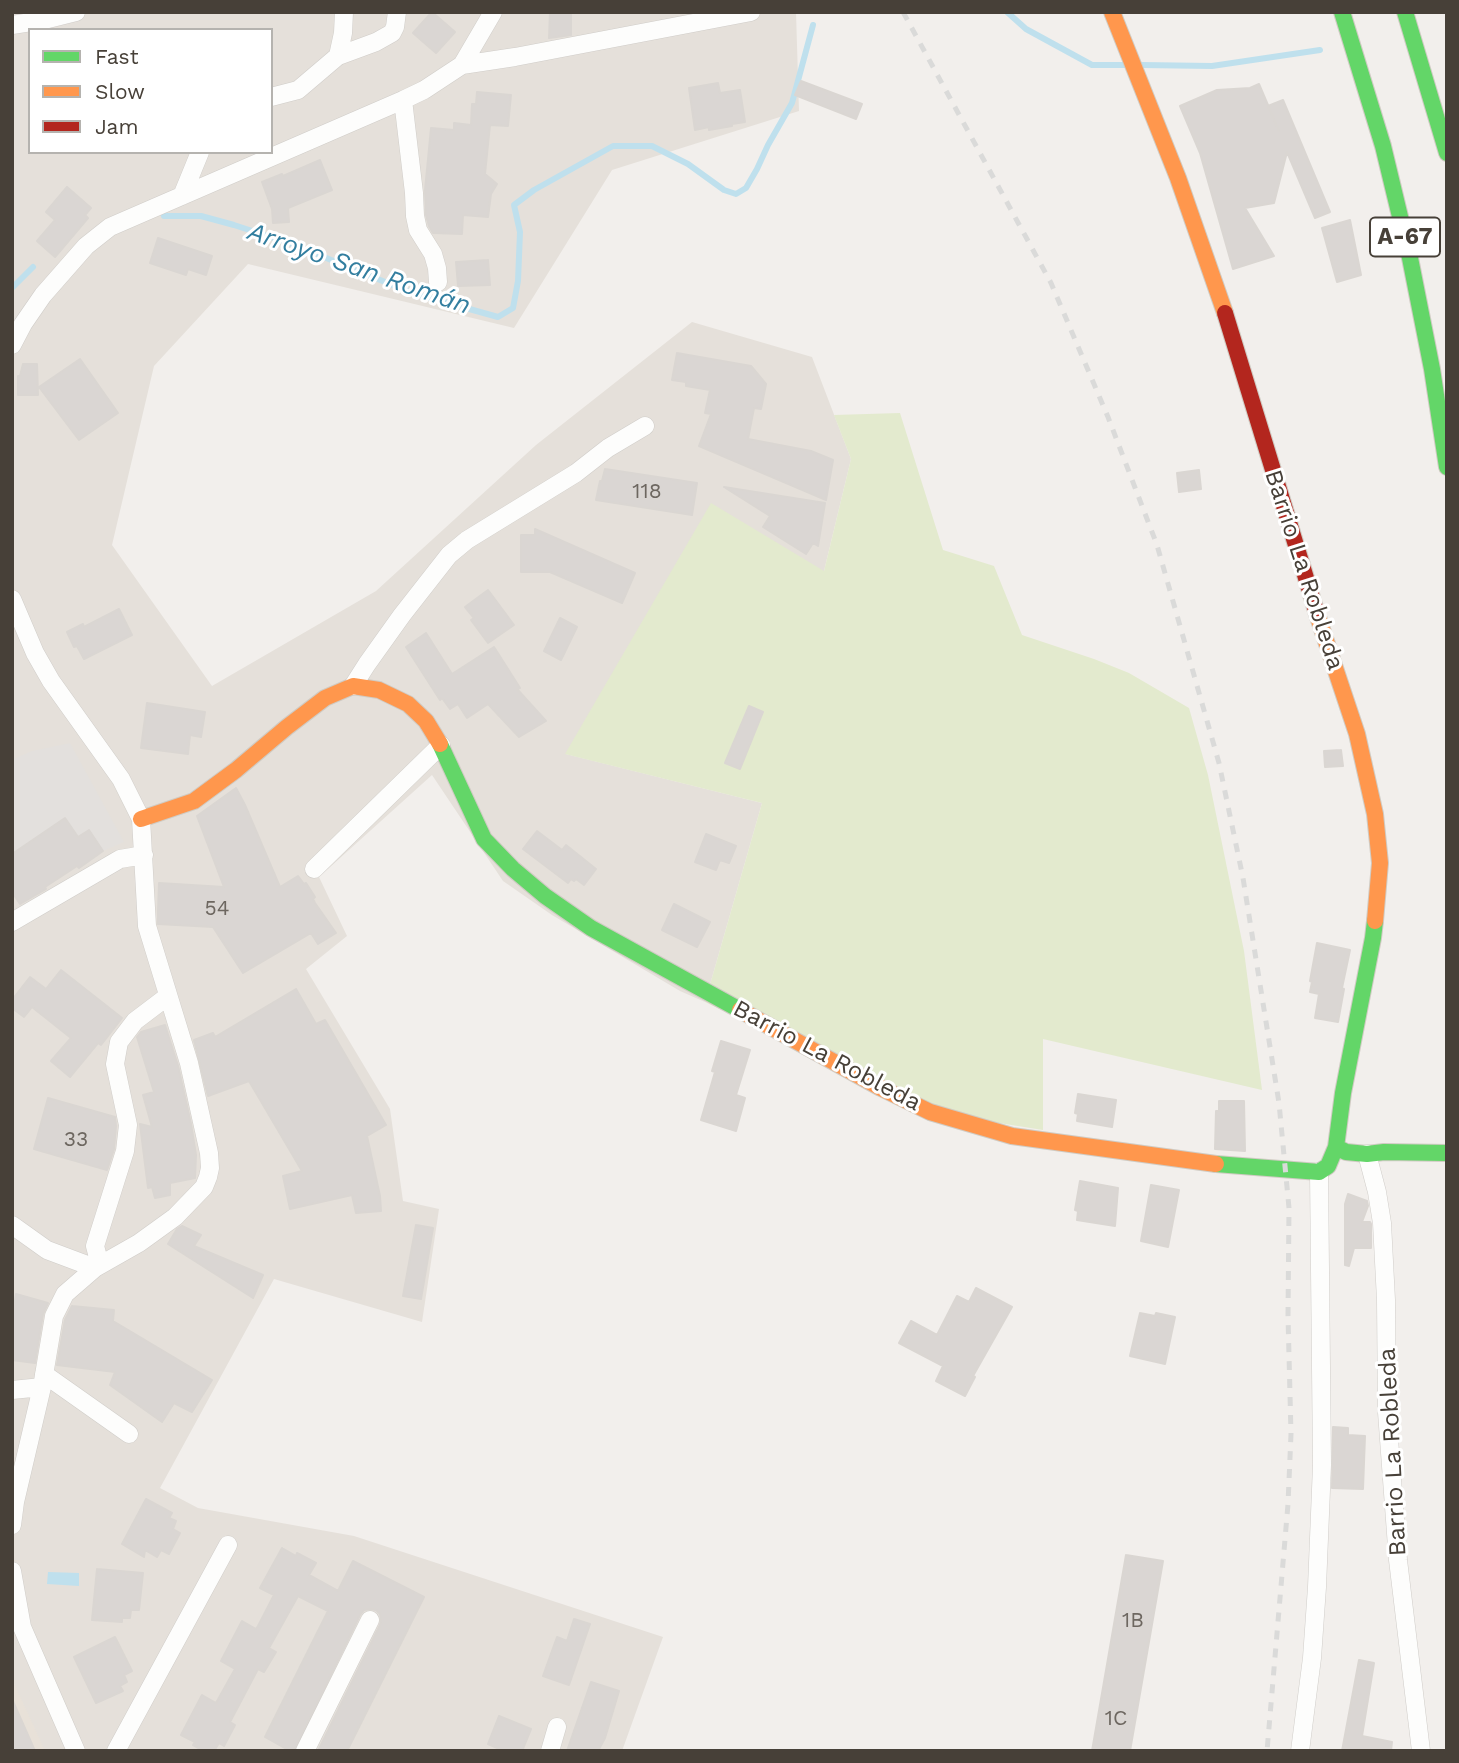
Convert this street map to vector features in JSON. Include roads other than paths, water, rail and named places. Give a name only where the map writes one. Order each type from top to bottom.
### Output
[{"type":"main road","name":"Barrio La Robleda","points":[[353,685],[379,690],[408,704],[426,721],[441,746],[484,839],[513,869],[545,896],[592,928],[881,1088],[930,1112],[1012,1136],[1226,1165],[1319,1172],[1328,1166],[1336,1147],[1354,1029],[1373,938],[1380,863],[1375,814],[1357,734],[1309,591],[1221,299],[1178,178],[1112,12]]},
{"type":"main road","name":"A-67","points":[[1342,12],[1379,133],[1410,258],[1432,369],[1447,467]]},
{"type":"main road","points":[[1405,12],[1447,153]]},
{"type":"main road","points":[[141,818],[194,801],[325,698],[353,685]]},
{"type":"main road","points":[[1336,1147],[1346,1152],[1447,1153]]},
{"type":"street","points":[[12,24],[75,12]]},
{"type":"street","points":[[338,56],[344,12]]},
{"type":"street","points":[[273,96],[298,90],[338,56],[392,33],[397,12]]},
{"type":"street","points":[[462,65],[492,12]]},
{"type":"street","points":[[12,345],[43,295],[86,246],[110,228],[403,100],[424,90],[462,65],[751,12]]},
{"type":"street","points":[[403,100],[415,216],[418,230],[433,254],[438,282]]},
{"type":"street","points":[[182,196],[199,154]]},
{"type":"street","points":[[353,685],[396,623],[449,555],[467,540],[645,426]]},
{"type":"street","points":[[12,599],[35,653],[51,681],[121,779],[141,818],[147,926],[189,1063],[209,1153],[208,1177],[200,1192],[175,1217],[139,1244],[97,1266],[65,1294],[54,1316],[12,1524]]},
{"type":"street","points":[[314,869],[441,746]]},
{"type":"street","points":[[12,922],[120,859],[144,855]]},
{"type":"street","points":[[97,1266],[95,1246],[125,1151],[128,1125],[115,1065],[120,1042],[135,1021],[168,996]]},
{"type":"street","name":"Barrio La Robleda","points":[[1376,1153],[1386,1300],[1387,1412],[1398,1560],[1421,1751]]},
{"type":"street","points":[[1300,1751],[1312,1658],[1322,1465],[1319,1172]]},
{"type":"street","points":[[12,1225],[47,1250],[97,1266]]},
{"type":"street","points":[[12,1390],[43,1381],[129,1434]]},
{"type":"street","points":[[116,1751],[228,1545]]},
{"type":"street","points":[[12,1571],[22,1627],[76,1751]]},
{"type":"street","points":[[305,1751],[370,1619]]},
{"type":"street","points":[[550,1751],[557,1727]]},
{"type":"water","points":[[48,1572],[79,1573],[79,1586],[47,1584]]},
{"type":"waterway","name":"Arroyo San Román","points":[[1007,12],[1026,29],[1092,65],[1126,65]]},
{"type":"waterway","name":"Arroyo San Román","points":[[164,216],[201,216],[234,225],[292,244],[412,293],[498,317],[513,308],[518,281],[520,232],[514,205],[534,190],[613,146],[652,146],[688,164],[724,190],[736,194],[746,188],[792,103],[813,25]]},
{"type":"waterway","name":"Arroyo San Román","points":[[1141,65],[1212,66],[1320,50]]},
{"type":"waterway","name":"Arroyo San Román","points":[[12,288],[33,267]]},
{"type":"railway","points":[[903,12],[1051,283],[1108,417],[1157,545],[1219,763],[1243,878],[1279,1103],[1289,1208],[1291,1434],[1288,1504],[1267,1751]]}]
